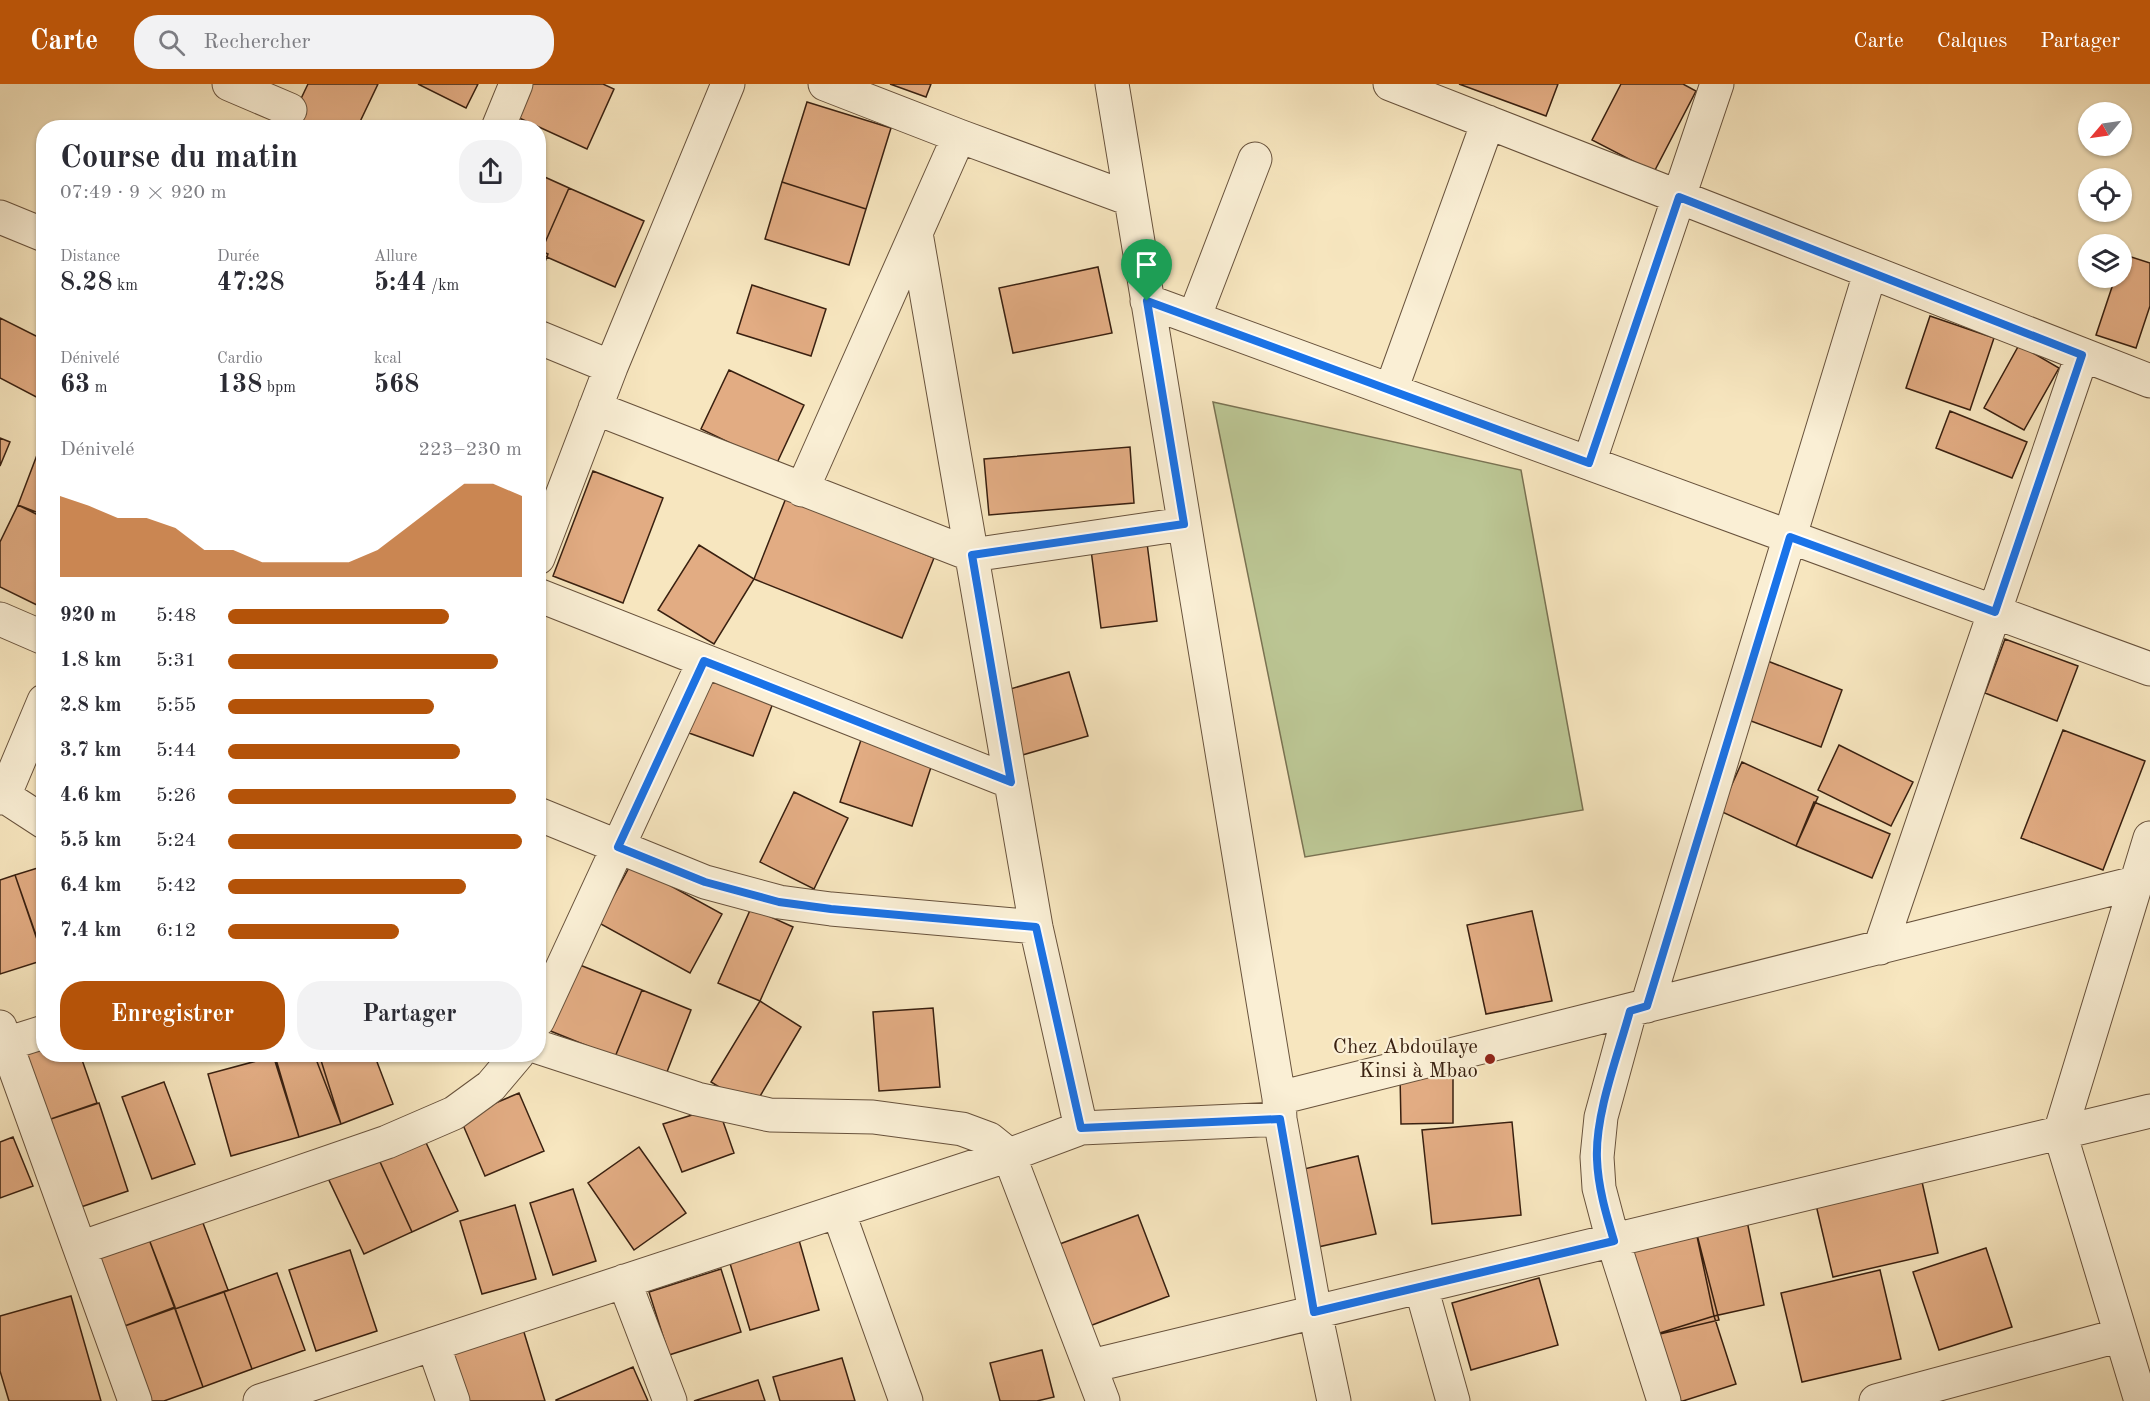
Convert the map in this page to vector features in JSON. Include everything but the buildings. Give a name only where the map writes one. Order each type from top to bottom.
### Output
[{"type":"street","points":[[229,84],[292,107]]},
{"type":"street","points":[[501,120],[516,84]]},
{"type":"street","points":[[546,537],[611,367],[728,84]]},
{"type":"street","points":[[825,84],[1131,199]]},
{"type":"street","points":[[1112,84],[1279,1108],[1314,1312],[1334,1401]]},
{"type":"street","points":[[1390,84],[2150,381]]},
{"type":"street","points":[[1589,463],[1717,84]]},
{"type":"street","points":[[1391,390],[1488,122]]},
{"type":"street","points":[[802,490],[959,136]]},
{"type":"street","points":[[1194,318],[1256,159]]},
{"type":"street","points":[[4,228],[36,234]]},
{"type":"street","points":[[916,233],[1036,927],[1081,1128]]},
{"type":"street","points":[[1664,1401],[1599,1188],[1597,1157],[1601,1117],[1639,1008],[1790,537],[1870,273]]},
{"type":"street","points":[[1147,301],[2150,669]]},
{"type":"street","points":[[546,340],[611,367]]},
{"type":"street","points":[[1880,948],[2082,355]]},
{"type":"street","points":[[595,408],[972,555],[1184,524]]},
{"type":"street","points":[[546,598],[1011,782]]},
{"type":"street","points":[[0,619],[36,635]]},
{"type":"street","points":[[546,1003],[704,661]]},
{"type":"street","points":[[36,719],[2,797],[36,817]]},
{"type":"street","points":[[546,817],[705,882],[779,902],[831,909],[1036,927]]},
{"type":"street","points":[[2141,1401],[2060,1133],[2150,838]]},
{"type":"street","points":[[260,1401],[1009,1155],[1081,1128],[1279,1108],[1639,1008],[2135,883]]},
{"type":"street","points":[[36,1033],[3,1035],[135,1401]]},
{"type":"street","points":[[546,1050],[697,1099],[770,1114],[873,1117],[962,1129],[989,1139],[1009,1155],[1103,1401]]},
{"type":"street","points":[[80,1248],[387,1142],[454,1113],[491,1086],[511,1062]]},
{"type":"street","points":[[1091,1366],[2150,1111]]},
{"type":"street","points":[[838,1211],[906,1401]]},
{"type":"street","points":[[624,1281],[670,1401]]},
{"type":"street","points":[[1421,1287],[1453,1401]]},
{"type":"street","points":[[1876,1401],[2121,1335]]},
{"type":"street","points":[[433,1344],[453,1401]]},
{"type":"green space","points":[[1213,402],[1521,470],[1583,810],[1305,857]]},
{"type":"place","name":"Chez Abdoulaye Kinsi à Mbao","points":[[1490,1059]]},
{"type":"route","points":[[1679,197],[2082,355],[1995,612],[1790,537],[1647,1006],[1630,1011],[1601,1117],[1597,1157],[1599,1188],[1614,1241],[1314,1312],[1280,1119],[1081,1128],[1036,927],[831,909],[779,902],[705,882],[618,847],[704,661],[1011,782],[972,555],[1184,524],[1147,301],[1589,463],[1679,197]]}]
